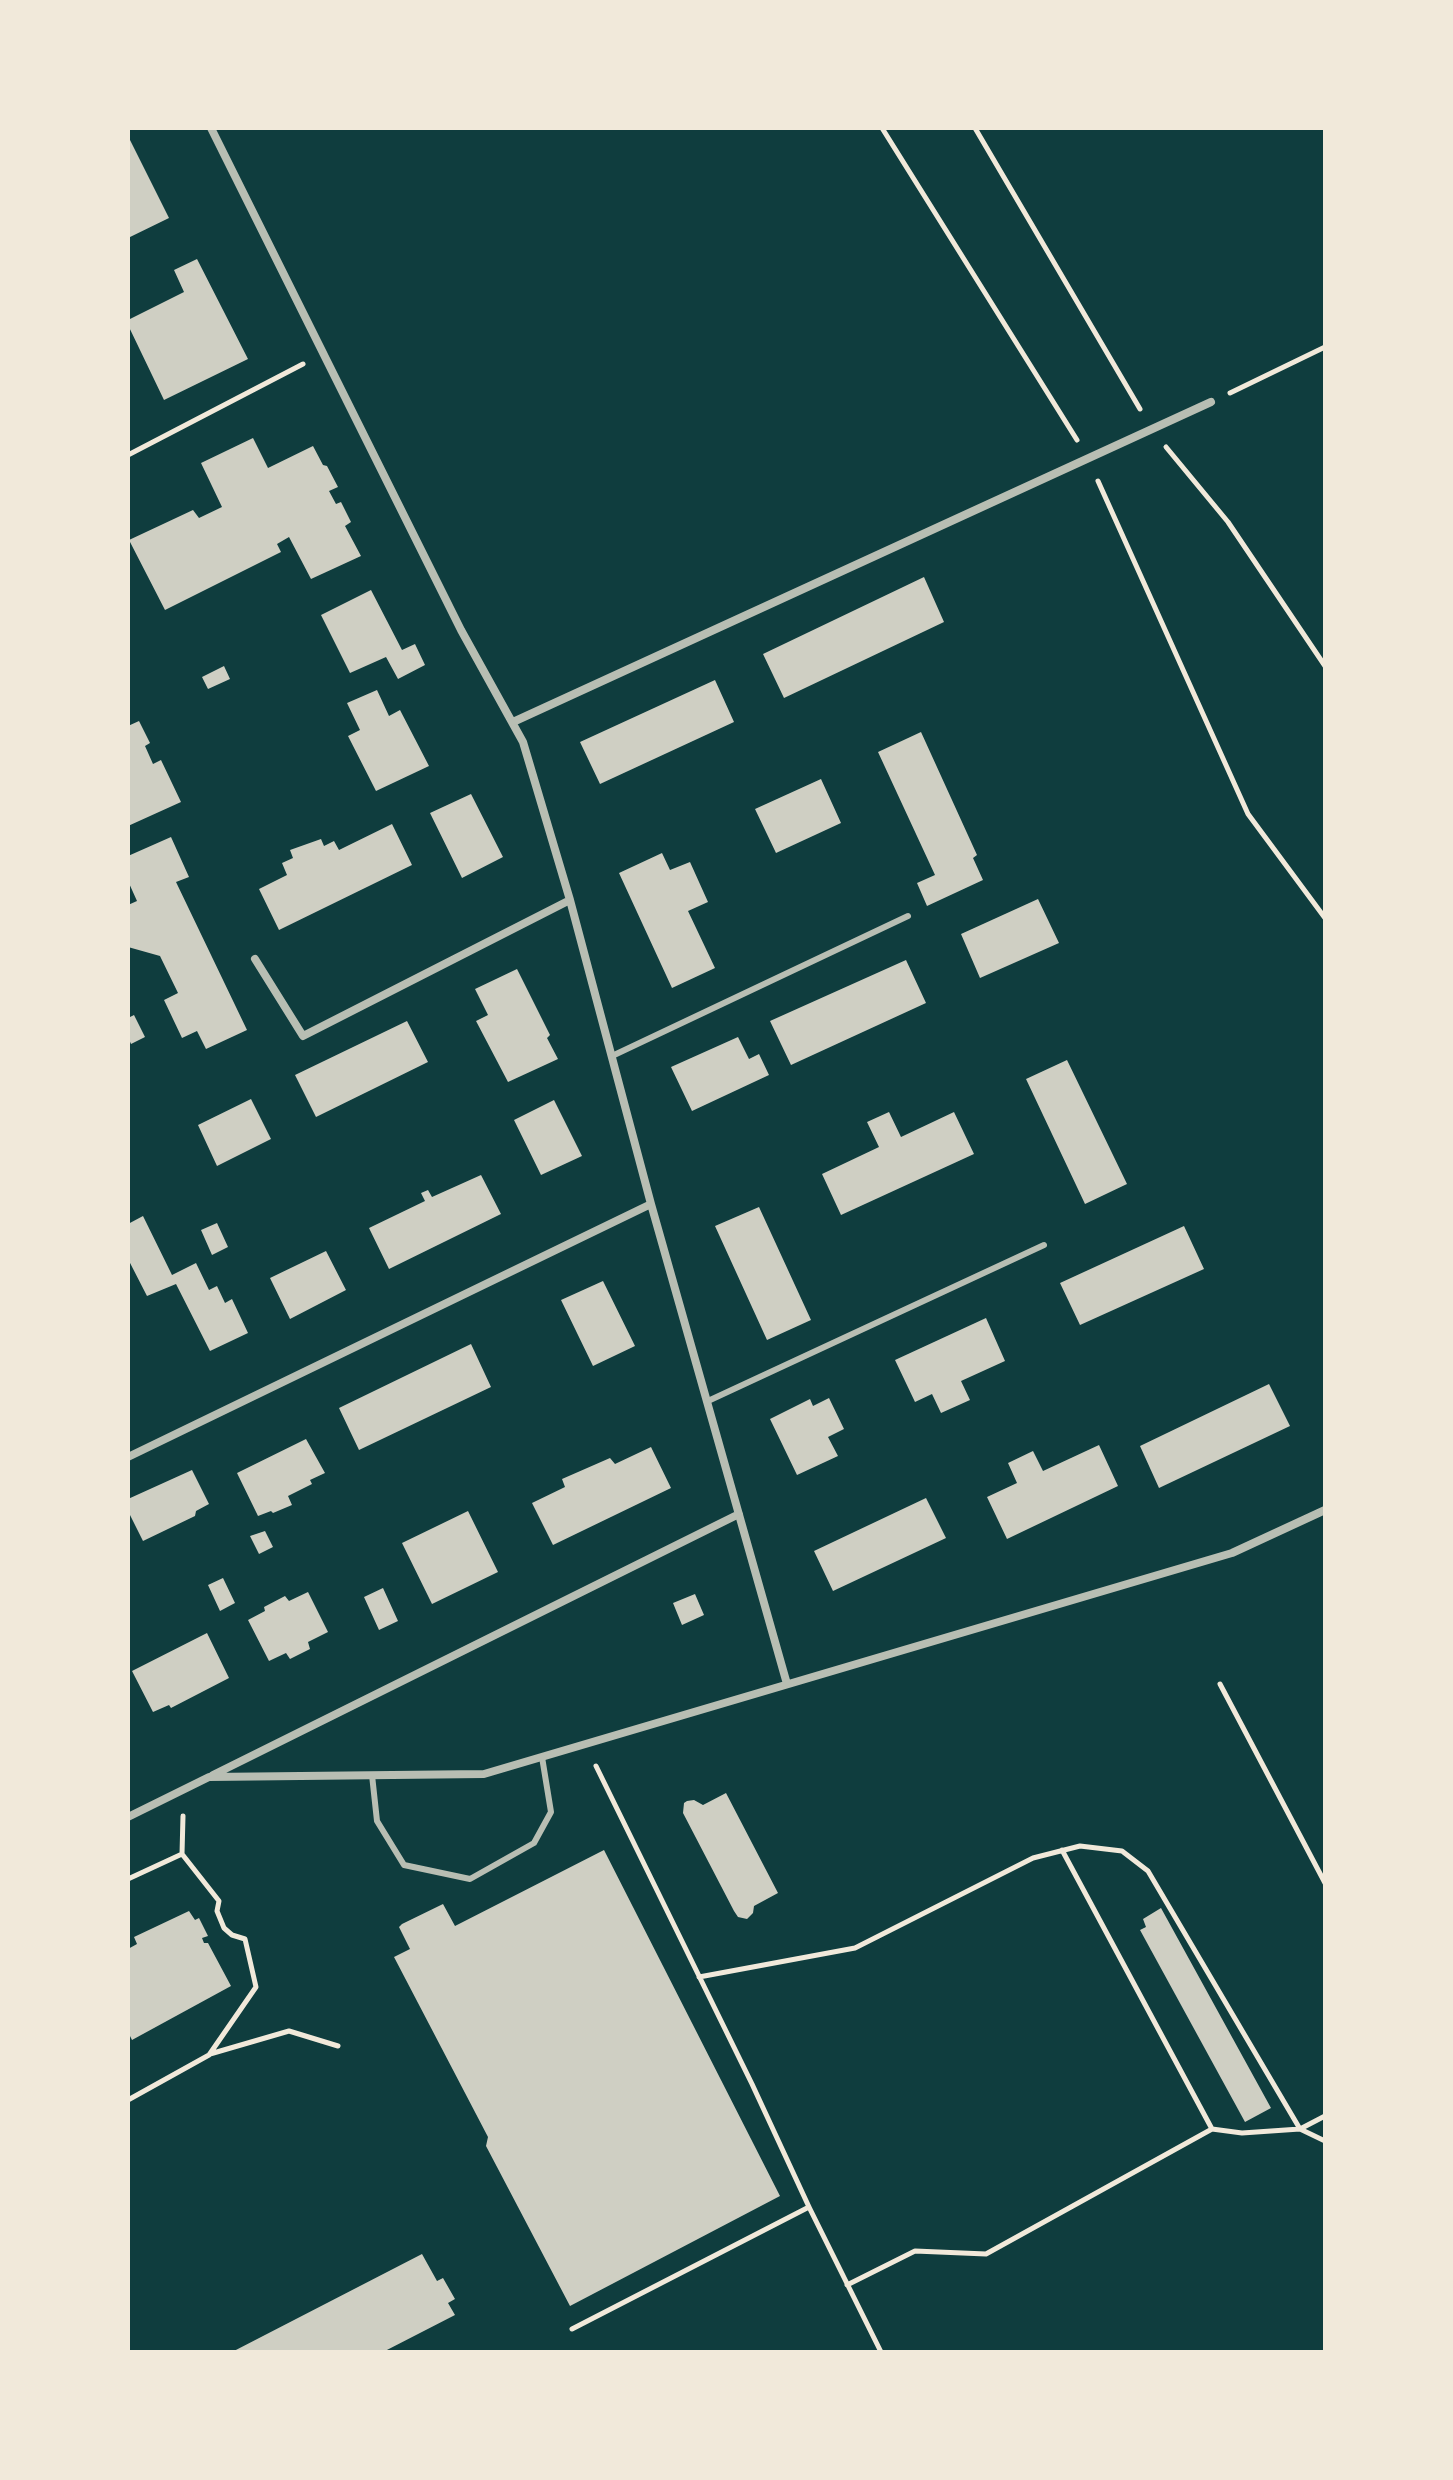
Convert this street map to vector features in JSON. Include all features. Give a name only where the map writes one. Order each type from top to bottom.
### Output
[{"type":"street","points":[[211,128],[461,630],[523,742],[570,900],[651,1204],[787,1684]]},
{"type":"street","points":[[513,722],[1211,402]]},
{"type":"street","points":[[255,959],[303,1036],[570,900]]},
{"type":"street","points":[[128,1457],[651,1204]]},
{"type":"street","points":[[209,1777],[484,1774],[1232,1553],[1325,1510]]},
{"type":"street","points":[[128,1817],[739,1514]]},
{"type":"lane","points":[[612,1056],[908,916]]},
{"type":"lane","points":[[708,1401],[1044,1245]]},
{"type":"lane","points":[[372,1775],[377,1821],[404,1865],[470,1879],[534,1843],[551,1812],[542,1757]]},
{"type":"path","points":[[882,128],[1088,458],[1248,814],[1325,918]]},
{"type":"path","points":[[975,128],[1151,429],[1228,522],[1325,666]]},
{"type":"path","points":[[1211,402],[1325,347]]},
{"type":"path","points":[[128,455],[322,354]]},
{"type":"path","points":[[1220,1684],[1325,1883]]},
{"type":"path","points":[[585,1744],[881,2352]]},
{"type":"path","points":[[183,1837],[182,1854],[219,1901],[217,1911],[224,1928],[232,1935],[245,1939],[256,1987],[209,2055]]},
{"type":"path","points":[[699,1977],[855,1948],[1033,1858],[1080,1846],[1122,1851],[1148,1871],[1300,2129],[1325,2141]]},
{"type":"path","points":[[1062,1850],[1212,2129]]},
{"type":"path","points":[[128,1879],[182,1854]]},
{"type":"path","points":[[128,2100],[209,2055],[289,2031],[338,2046]]},
{"type":"path","points":[[847,2285],[915,2251],[986,2254],[1212,2129],[1242,2133],[1300,2129],[1325,2116]]},
{"type":"path","points":[[572,2329],[809,2207]]},
{"type":"building","points":[[128,136],[169,218],[128,238]]},
{"type":"building","points":[[197,259],[248,359],[164,400],[128,320],[184,292],[174,270]]},
{"type":"building","points":[[253,438],[268,468],[313,446],[338,487],[329,491],[336,504],[341,502],[351,522],[345,526],[361,556],[311,579],[289,537],[277,544],[281,552],[165,610],[129,540],[193,510],[199,518],[222,507],[201,463]]},
{"type":"building","points":[[924,577],[944,622],[784,698],[763,654]]},
{"type":"building","points":[[371,590],[402,650],[415,644],[425,665],[398,679],[386,657],[350,673],[321,615]]},
{"type":"building","points":[[224,666],[230,679],[208,689],[202,677]]},
{"type":"building","points":[[715,680],[734,722],[600,784],[580,742]]},
{"type":"building","points":[[377,690],[389,716],[400,710],[429,766],[376,791],[348,736],[360,730],[347,703]]},
{"type":"building","points":[[139,721],[150,743],[145,746],[153,764],[161,760],[181,802],[128,826],[128,726]]},
{"type":"building","points":[[921,732],[977,855],[973,858],[983,880],[927,906],[917,883],[935,875],[878,752]]},
{"type":"building","points":[[821,779],[841,823],[776,853],[755,809]]},
{"type":"building","points":[[471,794],[503,857],[462,878],[430,813]]},
{"type":"building","points":[[392,824],[412,865],[279,930],[259,889],[287,875],[282,863],[293,858],[290,850],[321,839],[324,846],[334,841],[339,850]]},
{"type":"building","points":[[171,837],[189,877],[176,882],[247,1030],[206,1049],[197,1031],[182,1038],[164,1000],[178,993],[160,956],[128,947],[128,905],[137,901],[128,881],[128,856]]},
{"type":"building","points":[[662,853],[670,870],[690,862],[708,902],[688,911],[715,968],[672,988],[619,873]]},
{"type":"building","points":[[1038,899],[1059,943],[980,978],[961,934]]},
{"type":"building","points":[[906,960],[926,1003],[791,1065],[770,1021]]},
{"type":"building","points":[[517,969],[550,1035],[547,1038],[558,1059],[508,1082],[476,1021],[488,1015],[475,989]]},
{"type":"building","points":[[134,1015],[145,1037],[131,1044],[128,1018]]},
{"type":"building","points":[[407,1021],[428,1062],[316,1117],[295,1075]]},
{"type":"building","points":[[738,1037],[749,1059],[759,1054],[769,1075],[692,1111],[671,1067]]},
{"type":"building","points":[[1067,1060],[1127,1184],[1085,1204],[1026,1079]]},
{"type":"building","points":[[251,1099],[271,1139],[217,1166],[198,1125]]},
{"type":"building","points":[[554,1100],[582,1156],[541,1175],[514,1120]]},
{"type":"building","points":[[889,1112],[901,1137],[954,1112],[974,1154],[841,1215],[822,1174],[879,1147],[867,1122]]},
{"type":"building","points":[[481,1175],[501,1214],[389,1269],[369,1228],[425,1201],[421,1193],[428,1190],[432,1197]]},
{"type":"building","points":[[759,1207],[811,1320],[767,1340],[715,1226]]},
{"type":"building","points":[[143,1216],[172,1275],[196,1263],[209,1290],[217,1286],[225,1303],[232,1299],[248,1333],[210,1351],[176,1284],[147,1296],[128,1259],[128,1224]]},
{"type":"building","points":[[217,1223],[228,1247],[212,1255],[201,1230]]},
{"type":"building","points":[[1184,1226],[1204,1269],[1080,1325],[1060,1283]]},
{"type":"building","points":[[326,1251],[346,1290],[290,1319],[270,1278]]},
{"type":"building","points":[[603,1281],[635,1346],[593,1366],[561,1300]]},
{"type":"building","points":[[986,1318],[1005,1361],[961,1381],[970,1400],[941,1413],[932,1394],[915,1402],[895,1360]]},
{"type":"building","points":[[471,1344],[491,1387],[359,1450],[339,1408]]},
{"type":"building","points":[[1269,1384],[1290,1426],[1159,1488],[1140,1446]]},
{"type":"building","points":[[829,1398],[844,1429],[828,1437],[838,1456],[797,1475],[770,1419],[810,1399],[813,1406]]},
{"type":"building","points":[[306,1439],[325,1473],[310,1480],[312,1484],[288,1496],[292,1505],[258,1516],[237,1473]]},
{"type":"building","points":[[1099,1445],[1118,1486],[1007,1539],[987,1497],[1017,1483],[1008,1463],[1033,1451],[1043,1471]]},
{"type":"building","points":[[651,1447],[671,1488],[553,1545],[532,1503],[565,1487],[562,1479],[610,1458],[615,1464]]},
{"type":"building","points":[[192,1470],[209,1504],[196,1511],[195,1516],[143,1541],[128,1511],[128,1499]]},
{"type":"building","points":[[926,1498],[946,1538],[833,1591],[814,1551]]},
{"type":"building","points":[[468,1511],[498,1572],[432,1604],[402,1543]]},
{"type":"building","points":[[265,1531],[273,1547],[259,1554],[250,1536]]},
{"type":"building","points":[[223,1578],[235,1603],[220,1611],[208,1585]]},
{"type":"building","points":[[383,1588],[398,1621],[379,1630],[364,1597]]},
{"type":"building","points":[[308,1592],[328,1632],[308,1642],[310,1649],[290,1659],[286,1653],[269,1661],[248,1620],[285,1596],[289,1601]]},
{"type":"building","points":[[695,1594],[704,1615],[682,1625],[673,1603]]},
{"type":"building","points":[[207,1633],[229,1678],[171,1708],[169,1705],[153,1712],[132,1671]]},
{"type":"building","points":[[726,1793],[778,1893],[754,1906],[753,1913],[747,1919],[738,1917],[734,1911],[683,1813],[687,1801],[694,1800],[703,1805]]},
{"type":"building","points":[[604,1850],[780,2196],[570,2306],[486,2146],[488,2137],[394,1957],[410,1949],[399,1927],[402,1924],[443,1904],[455,1926]]},
{"type":"building","points":[[1161,1908],[1271,2108],[1245,2122],[1140,1930],[1146,1927],[1143,1919]]},
{"type":"building","points":[[189,1911],[195,1920],[199,1918],[208,1936],[202,1938],[204,1943],[208,1943],[231,1986],[132,2040],[128,2032],[128,1949],[137,1944],[134,1937]]},
{"type":"building","points":[[422,2254],[437,2281],[443,2278],[455,2299],[448,2303],[455,2315],[383,2352],[232,2352]]}]
